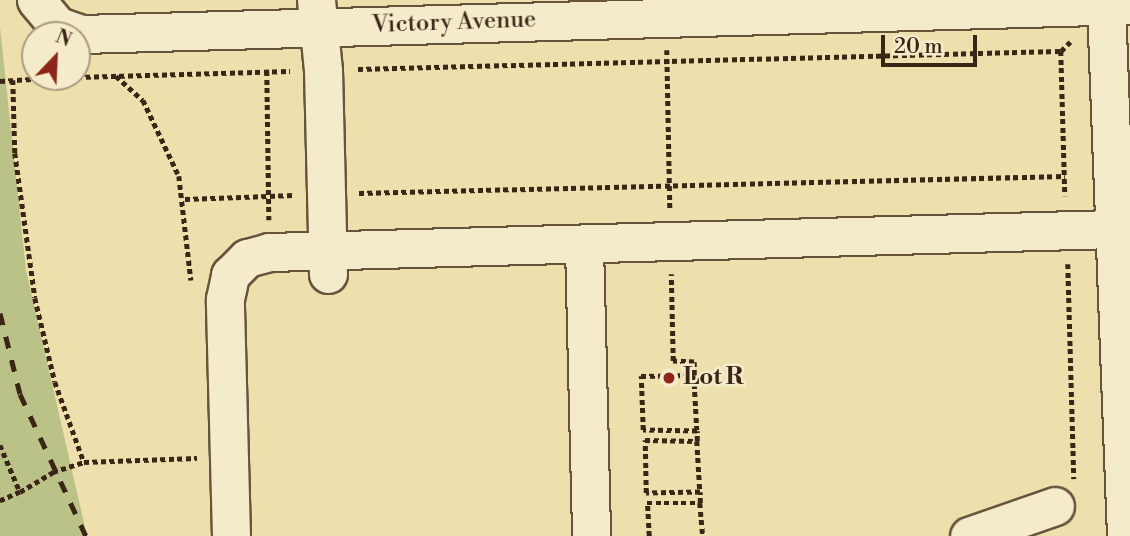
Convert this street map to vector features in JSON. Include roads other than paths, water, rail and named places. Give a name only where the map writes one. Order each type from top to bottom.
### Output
[{"type":"street","name":"Victory Avenue","points":[[38,4],[58,26],[81,34],[316,14],[577,10],[667,17],[1118,5]]},
{"type":"street","points":[[1118,5],[1112,229],[1127,534]]},
{"type":"street","points":[[316,14],[323,70],[328,263]]},
{"type":"street","points":[[231,536],[205,458],[230,275],[247,258],[270,252],[328,263],[584,245],[1112,229]]},
{"type":"street","points":[[584,245],[591,536]]},
{"type":"street","points":[[969,536],[1065,494]]},
{"type":"railway","points":[[0,313],[20,394],[86,536]]},
{"type":"place","name":"Lot R","points":[[669,378]]}]
